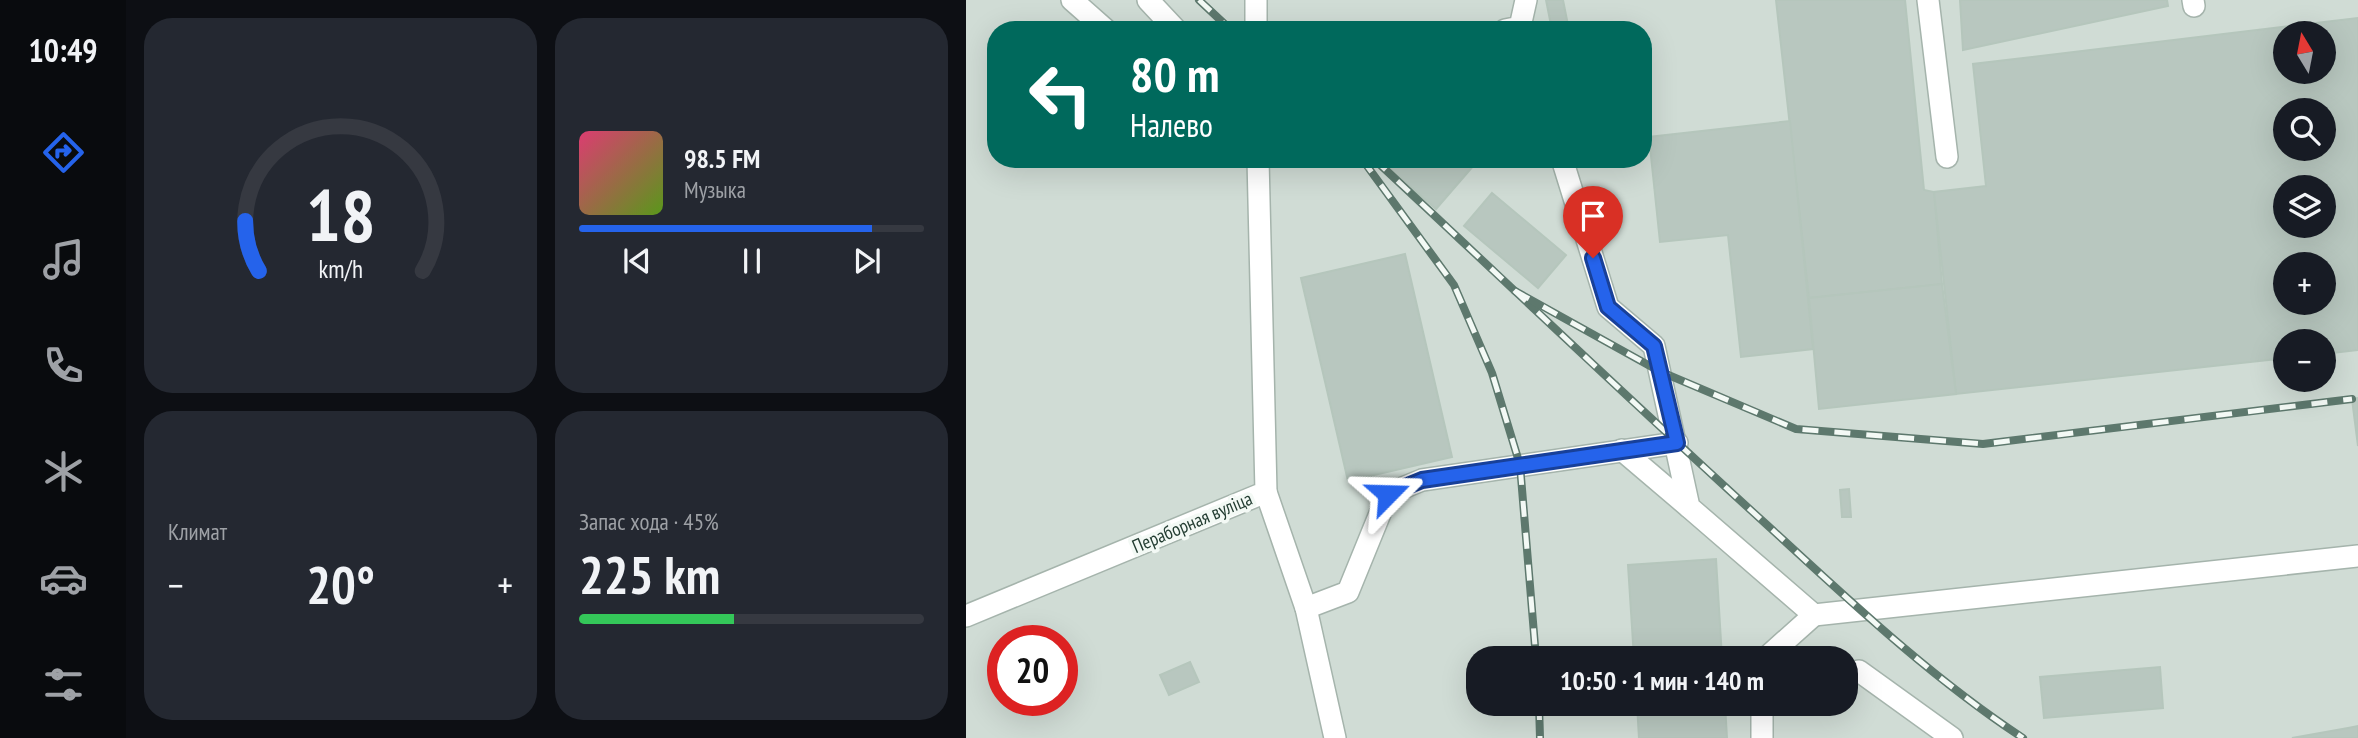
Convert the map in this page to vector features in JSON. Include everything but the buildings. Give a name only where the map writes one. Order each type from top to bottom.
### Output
[{"type":"street","points":[[1072,0],[1096,21]]},
{"type":"street","points":[[1148,0],[1168,21]]},
{"type":"street","points":[[1256,0],[1258,21]]},
{"type":"street","points":[[1519,21],[1526,0]]},
{"type":"street","points":[[1928,0],[1947,157]]},
{"type":"street","name":"Пераборная вуліца","points":[[966,616],[1266,492],[1258,168]]},
{"type":"street","points":[[1565,168],[1608,307],[1654,346],[1689,507]]},
{"type":"street","points":[[1306,608],[1348,592],[1388,494],[1422,480],[1677,443]]},
{"type":"street","points":[[1622,450],[1814,615]]},
{"type":"street","points":[[1266,492],[1306,608],[1335,738]]},
{"type":"street","points":[[1779,646],[1814,615],[2358,556]]},
{"type":"street","points":[[1858,671],[1952,738]]},
{"type":"street","points":[[1762,716],[1762,738]]},
{"type":"shaded area","points":[[966,0],[2358,0],[2358,738],[966,738]]},
{"type":"railway","points":[[1199,0],[1221,21]]},
{"type":"railway","points":[[1369,168],[1454,285],[1492,373],[1520,465],[1535,646]]},
{"type":"railway","points":[[1384,168],[1667,434],[1859,609],[1955,689],[2023,738]]},
{"type":"railway","points":[[1515,291],[1659,371],[1796,429],[1983,444],[2352,399]]},
{"type":"railway","points":[[1539,716],[1540,738]]},
{"type":"route","points":[[1388,494],[1422,480],[1677,443],[1654,346],[1608,307],[1593,258]]}]
